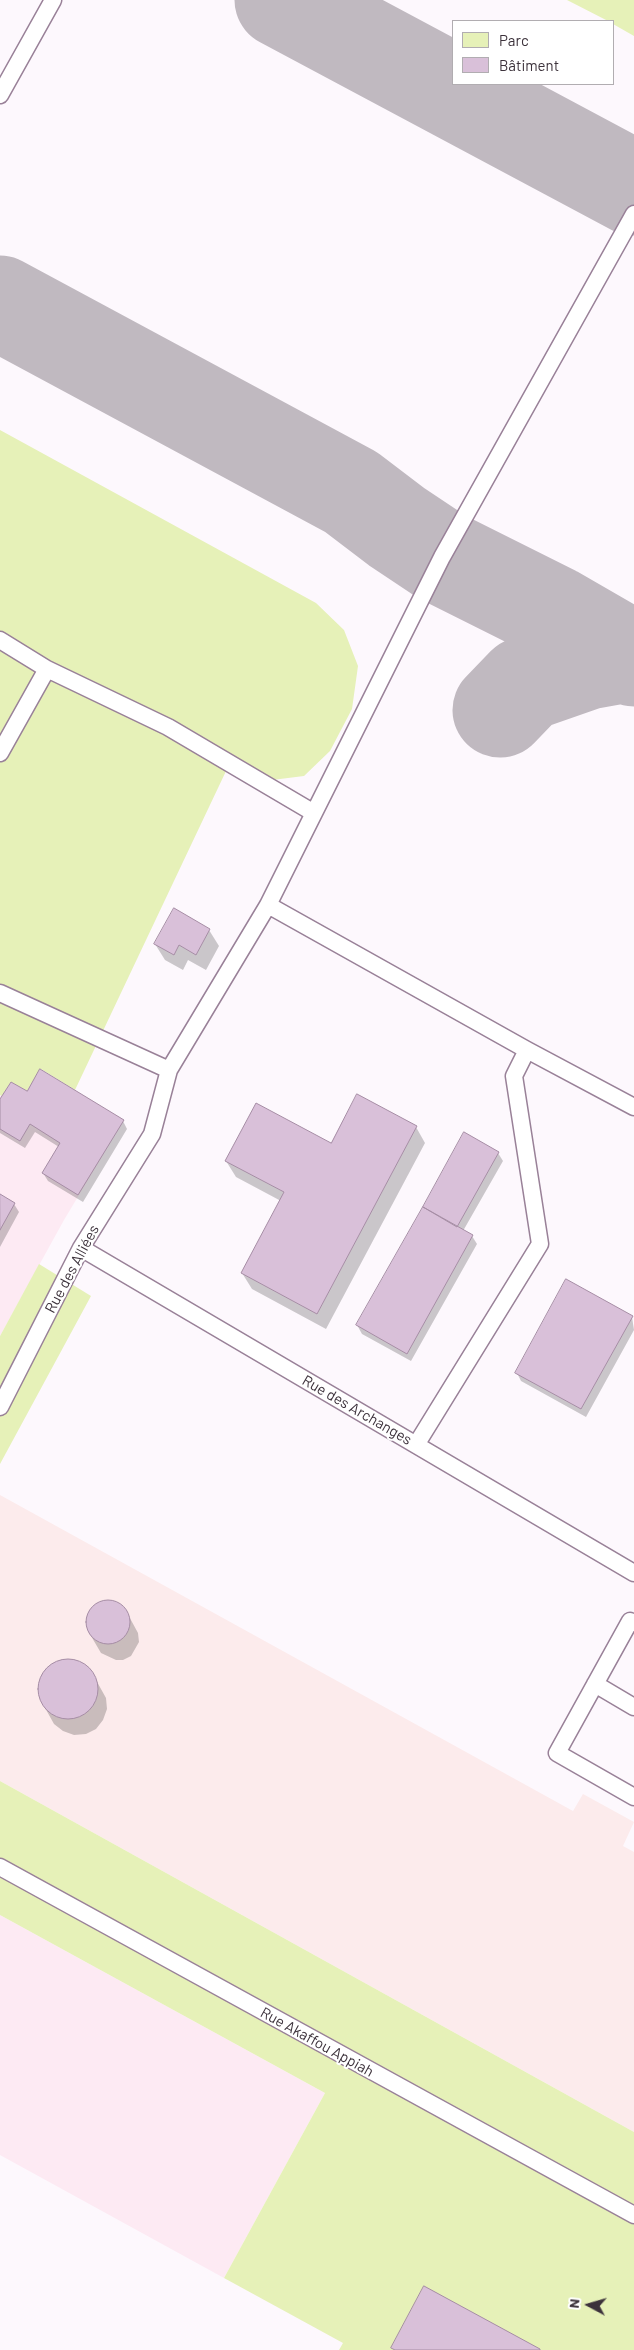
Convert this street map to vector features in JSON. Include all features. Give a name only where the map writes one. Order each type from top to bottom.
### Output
[{"type":"lane","points":[[0,95],[53,0]]},
{"type":"lane","name":"Rue des Alliées","points":[[0,1407],[81,1248],[152,1134],[169,1070],[268,905],[442,557],[634,214]]},
{"type":"lane","points":[[0,640],[47,669],[168,727],[314,813]]},
{"type":"lane","points":[[0,753],[47,669]]},
{"type":"lane","points":[[268,905],[527,1050],[634,1107]]},
{"type":"lane","points":[[0,993],[169,1070]]},
{"type":"lane","points":[[416,1445],[540,1244],[514,1076],[527,1050]]},
{"type":"lane","name":"Rue des Archanges","points":[[81,1248],[634,1573]]},
{"type":"lane","points":[[634,1623],[630,1621],[557,1753],[634,1797]]},
{"type":"lane","points":[[595,1684],[634,1707]]},
{"type":"lane","name":"Rue Akaffou Appiah","points":[[0,1867],[634,2215]]},
{"type":"shaded area","points":[[40,1069],[124,1120],[64,1220],[0,1336],[0,1095],[2,1096],[11,1082]]},
{"type":"shaded area","points":[[0,1495],[573,1811],[583,1794],[634,1822],[623,1846],[634,1852],[634,2132],[0,1781]]},
{"type":"shaded area","points":[[0,1915],[325,2093],[224,2278],[0,2155]]},
{"type":"green space","points":[[567,0],[634,0],[634,36],[614,25],[614,20],[606,20]]},
{"type":"green space","points":[[0,430],[316,603],[344,630],[358,666],[352,709],[330,751],[304,776],[264,781],[227,769],[75,1090],[41,1069],[27,1091],[11,1082],[2,1096],[0,1095]]},
{"type":"green space","points":[[39,1264],[91,1296],[0,1464],[0,1336]]},
{"type":"green space","points":[[0,1781],[634,2132],[634,2350],[339,2350],[343,2343],[224,2278],[325,2093],[0,1915]]},
{"type":"building","points":[[174,908],[210,929],[196,955],[179,945],[174,955],[154,944]]},
{"type":"building","points":[[40,1069],[124,1120],[78,1195],[42,1173],[60,1143],[30,1124],[20,1141],[0,1129],[0,1099],[11,1082],[27,1091]]},
{"type":"building","points":[[357,1094],[417,1126],[317,1314],[241,1273],[284,1192],[225,1161],[256,1103],[331,1143]]},
{"type":"building","points":[[464,1132],[499,1152],[457,1227],[423,1207]]},
{"type":"building","points":[[0,1194],[15,1203],[0,1230]]},
{"type":"building","points":[[423,1207],[473,1235],[407,1354],[356,1325]]},
{"type":"building","points":[[566,1279],[633,1316],[581,1409],[515,1373]]},
{"type":"building","points":[[112,1600],[124,1606],[129,1613],[129,1631],[124,1638],[117,1643],[104,1644],[96,1641],[89,1634],[86,1618],[89,1610],[96,1603]]},
{"type":"building","points":[[62,1659],[74,1659],[85,1664],[93,1672],[98,1683],[96,1701],[85,1714],[74,1719],[62,1719],[51,1714],[43,1706],[38,1695],[38,1683],[43,1672],[51,1664]]},
{"type":"building","points":[[424,2286],[540,2350],[395,2350],[391,2348]]},
{"type":"taxiway","points":[[282,0],[634,188]]},
{"type":"taxiway","points":[[0,303],[351,492],[397,527],[442,557],[554,613],[634,659]]},
{"type":"taxiway","points":[[500,710],[525,684],[588,662],[627,655]]}]
